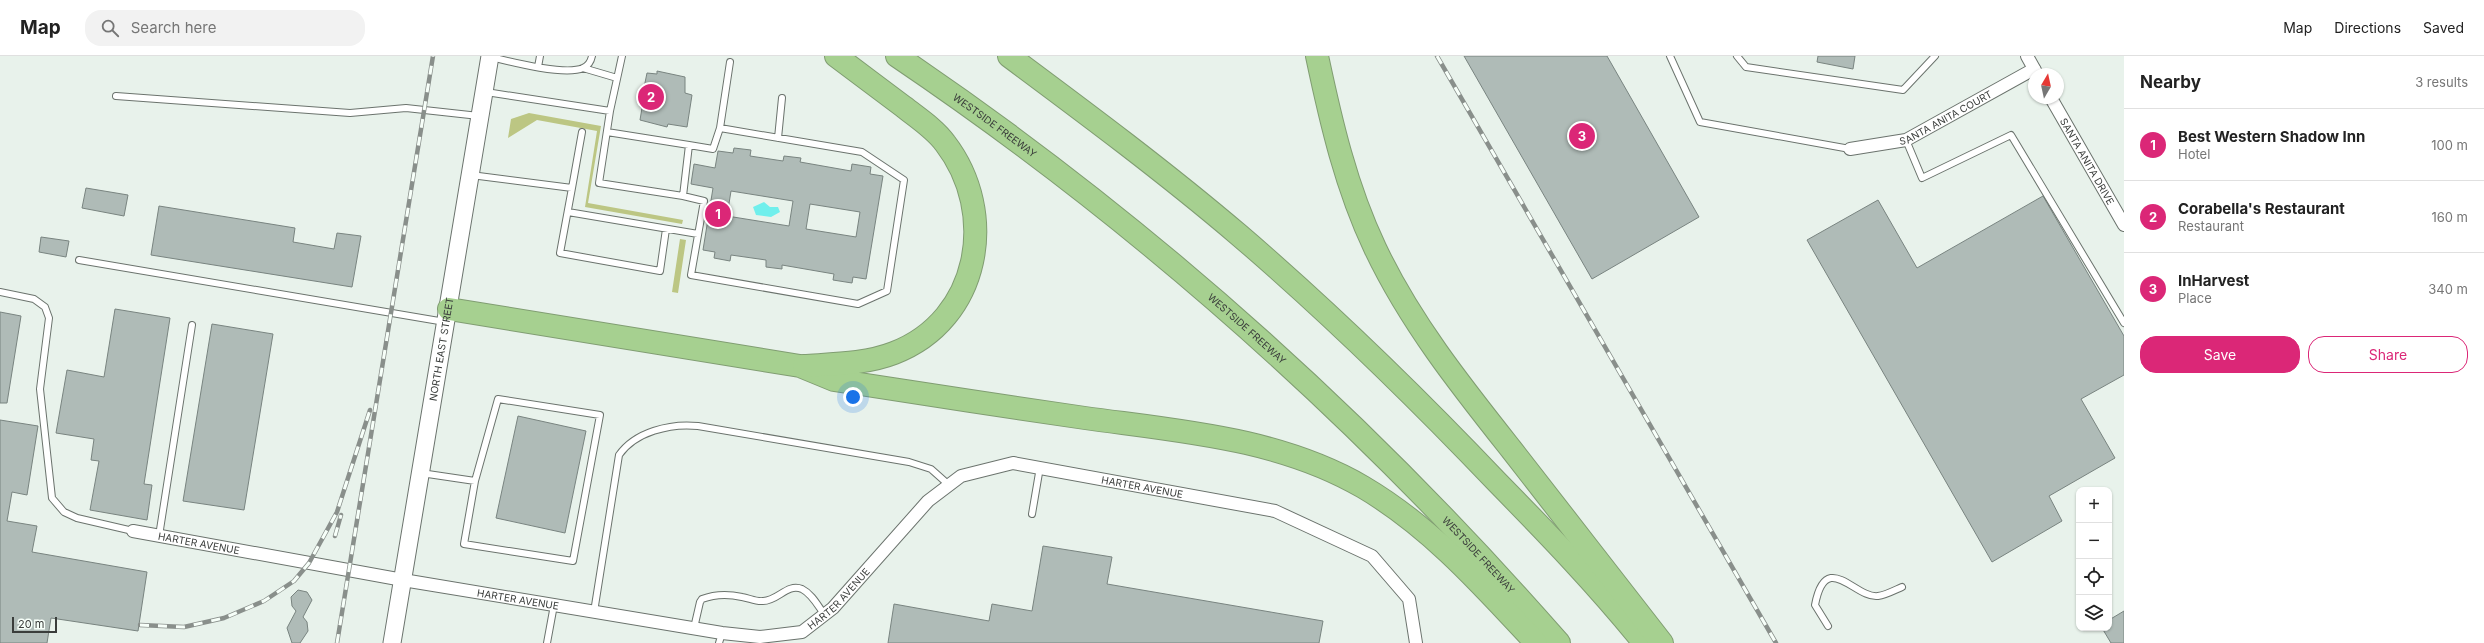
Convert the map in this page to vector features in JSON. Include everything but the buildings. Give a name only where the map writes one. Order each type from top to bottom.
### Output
[{"type":"highway","points":[[448,316],[800,366],[862,361],[893,353],[919,341],[952,307],[963,288],[977,243],[976,220],[972,195],[963,169],[944,142],[918,118],[836,56]]},
{"type":"highway","name":"WESTSIDE FREEWAY","points":[[897,56],[961,99],[1060,173],[1196,281],[1276,353],[1407,477],[1492,566],[1559,643]]},
{"type":"highway","points":[[1009,56],[1184,190],[1238,234],[1320,307],[1392,374],[1460,442],[1541,528],[1644,643]]},
{"type":"highway","points":[[1317,56],[1343,166],[1375,248],[1400,295],[1428,341],[1476,405],[1662,643]]},
{"type":"highway","points":[[800,366],[834,380],[1222,438],[1292,455],[1362,487],[1426,532],[1470,572],[1536,643]]},
{"type":"main road","name":"NORTH EAST STREET","points":[[392,643],[448,316],[490,57]]},
{"type":"street","points":[[2027,56],[2034,68]]},
{"type":"street","name":"SANTA ANITA COURT","points":[[1850,149],[1906,140],[2028,76]]},
{"type":"street","name":"SANTA ANITA DRIVE","points":[[2054,104],[2124,225]]},
{"type":"street","name":"HARTER AVENUE","points":[[133,531],[403,580],[694,628],[720,638],[760,637],[802,632],[833,608],[928,501],[961,476],[1013,462],[1275,511],[1372,556],[1409,599],[1416,643]]},
{"type":"lane","points":[[538,67],[540,56]]},
{"type":"lane","points":[[583,68],[591,62],[592,56]]},
{"type":"lane","points":[[622,56],[610,111],[599,183],[683,196],[704,201],[691,275],[858,304],[887,291],[904,180],[862,152],[720,128]]},
{"type":"lane","points":[[1670,56],[1700,122],[1850,149]]},
{"type":"lane","points":[[1737,56],[1746,67],[1903,90],[1935,56]]},
{"type":"lane","points":[[490,57],[550,69],[583,68],[617,78]]},
{"type":"lane","points":[[607,132],[713,149],[720,128],[730,62]]},
{"type":"lane","points":[[484,92],[610,111]]},
{"type":"lane","points":[[116,96],[350,113],[406,108],[480,117]]},
{"type":"lane","points":[[778,138],[782,98]]},
{"type":"lane","points":[[582,132],[560,253],[660,271],[666,229]]},
{"type":"lane","points":[[1906,140],[1922,178],[2011,135],[2124,324]]},
{"type":"lane","points":[[683,196],[689,145]]},
{"type":"lane","points":[[471,175],[572,188]]},
{"type":"lane","points":[[568,212],[698,234]]},
{"type":"lane","points":[[79,260],[448,316]]},
{"type":"lane","points":[[0,292],[34,299],[45,307],[49,318],[40,389],[52,498],[64,512],[77,518],[133,531]]},
{"type":"lane","points":[[159,536],[192,325]]},
{"type":"lane","points":[[498,399],[600,415],[573,561],[464,544],[475,481],[498,399]]},
{"type":"lane","points":[[594,612],[619,455],[626,445],[638,436],[686,424],[910,462],[931,469],[949,485]]},
{"type":"lane","points":[[1032,514],[1040,467]]},
{"type":"lane","points":[[421,473],[475,481]]},
{"type":"lane","points":[[1828,626],[1815,606],[1818,588],[1825,581],[1834,579],[1844,580],[1863,593],[1878,596],[1902,587]]},
{"type":"lane","points":[[694,628],[700,602],[702,599],[716,595],[741,597],[763,602],[775,598],[792,587],[798,588],[811,595],[824,614]]},
{"type":"lane","points":[[547,643],[554,605]]},
{"type":"green space","points":[[529,113],[601,126],[588,203],[683,220],[682,224],[585,207],[597,131],[537,120],[508,138],[511,119]]},
{"type":"green space","points":[[680,239],[686,240],[678,293],[672,292]]},
{"type":"water","points":[[764,202],[770,207],[778,207],[780,212],[771,217],[756,215],[753,207]]},
{"type":"railway","points":[[337,643],[433,56]]},
{"type":"railway","points":[[1437,56],[1776,643]]},
{"type":"railway","points":[[140,625],[184,627],[224,618],[264,601],[294,581],[309,563],[337,512],[370,410]]},
{"type":"railway","points":[[335,536],[341,515]]},
{"type":"place","name":"Corabella's Restaurant","points":[[651,97]]},
{"type":"place","name":"InHarvest","points":[[1582,136]]},
{"type":"place","name":"Best Western Shadow Inn","points":[[718,214]]}]
